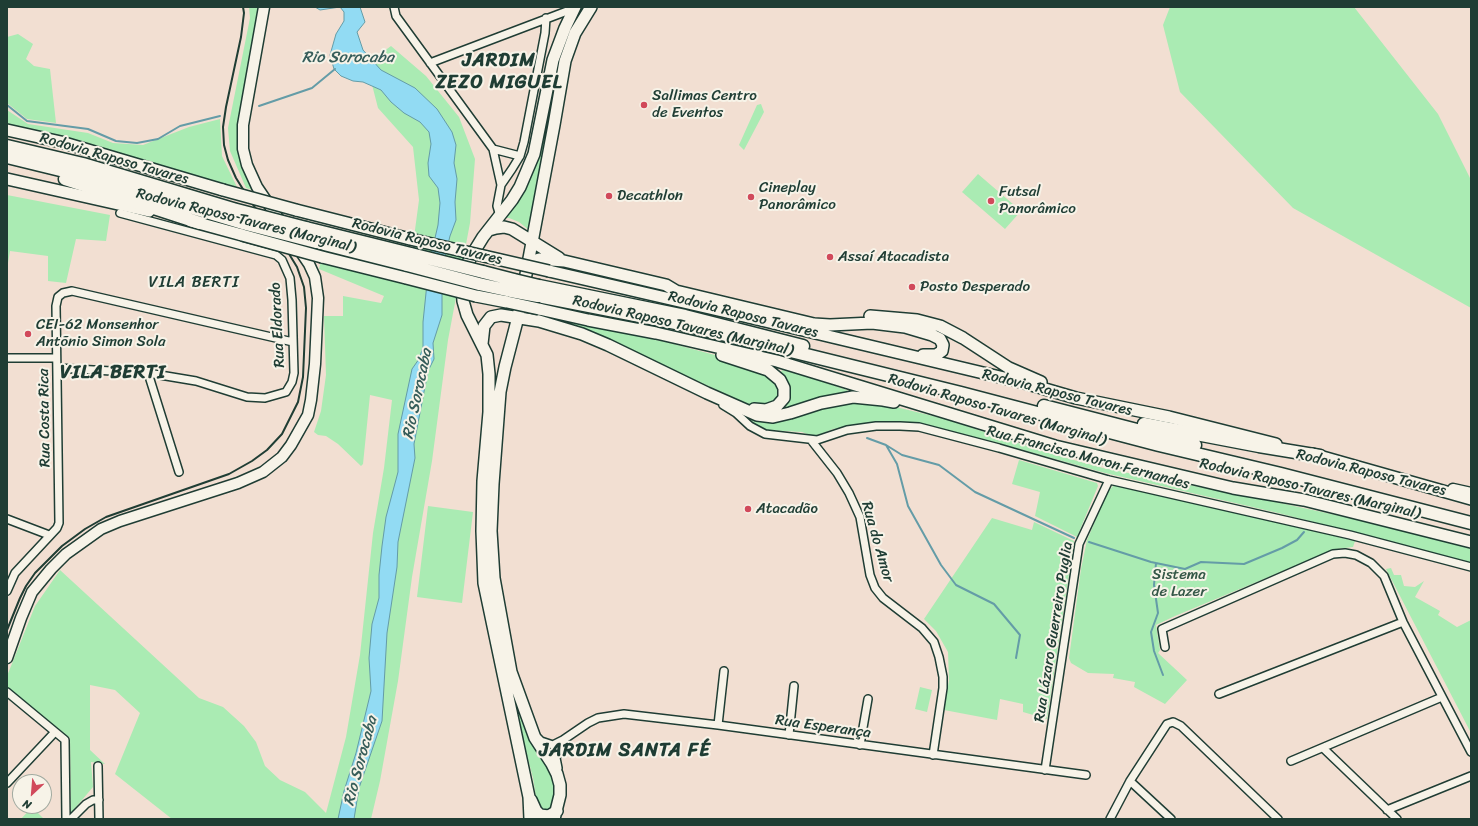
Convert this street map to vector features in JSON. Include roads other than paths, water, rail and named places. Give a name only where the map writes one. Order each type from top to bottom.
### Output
[{"type":"highway","points":[[530,819],[529,797],[484,583],[482,531],[483,481],[489,412],[489,374],[487,354],[467,315],[463,301],[462,287],[464,270],[483,237],[520,187],[534,154],[553,60],[575,7]]},
{"type":"highway","points":[[529,797],[536,812],[540,815],[556,815],[560,795],[559,780],[552,764],[535,738],[530,727],[511,672],[494,578],[491,531],[492,484],[500,392],[518,317],[533,242],[565,61],[575,33],[590,8]]},
{"type":"highway","name":"Rodovia Raposo Tavares (Marginal)","points":[[7,130],[61,142],[223,190],[410,239],[1021,382],[1076,398],[1176,418],[1320,456],[1471,499]]},
{"type":"highway","name":"Rodovia Raposo Tavares","points":[[7,146],[83,164],[233,209],[306,228],[409,259],[479,284],[539,291],[685,316],[1471,514]]},
{"type":"highway","points":[[7,158],[200,223]]},
{"type":"highway","name":"Rodovia Raposo Tavares","points":[[7,158],[97,179],[244,229],[409,259]]},
{"type":"highway","name":"Rodovia Raposo Tavares (Marginal)","points":[[7,179],[200,223],[244,229],[322,257],[476,296],[588,320],[656,332],[777,361],[1055,446],[1233,488],[1304,500],[1471,542]]},
{"type":"highway","points":[[540,204],[543,213],[541,238],[549,252]]},
{"type":"highway","points":[[489,230],[500,227],[512,229],[564,261]]},
{"type":"highway","points":[[528,264],[539,259],[564,261],[666,285],[676,290],[814,324],[830,325],[872,323],[906,327],[932,334],[940,339],[943,345],[942,352],[936,355],[925,355],[834,338]]},
{"type":"highway","points":[[666,285],[678,283],[810,316],[824,318],[864,316],[887,317],[917,320],[940,326],[963,338],[1008,368],[1076,398]]},
{"type":"highway","name":"Rodovia Raposo Tavares","points":[[539,291],[689,326],[961,393],[1159,445],[1282,474],[1471,523]]},
{"type":"highway","points":[[482,344],[483,331],[487,321],[491,317],[505,315],[539,321],[582,334],[608,344],[712,395],[757,415],[773,417],[821,403],[853,397],[883,400],[955,416]]},
{"type":"highway","points":[[505,315],[510,323],[512,340]]},
{"type":"highway","points":[[512,340],[518,330],[523,326],[539,321]]},
{"type":"highway","points":[[656,332],[768,370],[780,380],[784,388],[784,398],[777,406],[766,410],[753,409],[712,395]]},
{"type":"highway","points":[[1081,416],[1130,421],[1259,446],[1320,456]]},
{"type":"main road","points":[[7,658],[32,592],[66,554],[100,529],[120,521],[231,486],[263,472],[282,457],[300,431],[308,415],[311,400],[315,349],[317,288],[315,277],[309,264],[257,187],[247,165],[243,149],[242,132],[264,7]]},
{"type":"main road","points":[[1395,477],[1471,493]]},
{"type":"street","points":[[394,7],[396,16],[493,149],[501,185],[497,206],[500,216]]},
{"type":"street","points":[[430,63],[575,7]]},
{"type":"street","points":[[501,185],[520,156],[526,135],[545,33],[546,18]]},
{"type":"street","points":[[493,149],[520,156]]},
{"type":"street","name":"Rua Eldorado","points":[[57,368],[148,373],[196,381],[247,397],[265,398],[276,396],[286,392],[292,382],[294,373],[294,342],[292,300],[290,278],[282,260],[276,255],[120,213]]},
{"type":"street","name":"Rua Costa Rica","points":[[7,591],[15,573],[59,523],[56,358],[56,306],[58,297],[64,293],[72,291],[294,342]]},
{"type":"street","points":[[7,358],[56,358]]},
{"type":"street","points":[[148,373],[179,472]]},
{"type":"street","name":"Rua Francisco Moron Fernandes","points":[[712,395],[736,413],[750,426],[765,434],[821,440],[847,430],[876,426],[919,427],[999,448],[1109,480],[1350,535],[1471,567]]},
{"type":"street","name":"Rua do Amor","points":[[811,440],[849,493],[860,517],[870,575],[875,588],[883,598],[922,628],[934,642],[940,656],[943,688],[933,755]]},
{"type":"street","name":"Rua Lázaro Guerreiro Puglia","points":[[1045,770],[1079,544],[1109,480]]},
{"type":"street","points":[[7,519],[49,535]]},
{"type":"street","points":[[1165,647],[1162,629],[1333,554],[1345,553],[1356,555],[1371,563],[1384,576],[1403,622],[1471,752]]},
{"type":"street","points":[[1219,694],[1403,622]]},
{"type":"street","points":[[718,725],[724,671]]},
{"type":"street","points":[[789,735],[794,686]]},
{"type":"street","points":[[7,692],[66,740],[66,819]]},
{"type":"street","points":[[1291,761],[1442,697]]},
{"type":"street","points":[[860,745],[868,699]]},
{"type":"street","name":"Rua Esperança","points":[[530,727],[542,741],[553,745],[598,718],[624,714],[718,725],[1086,775]]},
{"type":"street","points":[[1110,819],[1130,782],[1167,724],[1173,722],[1181,726],[1278,819]]},
{"type":"street","points":[[7,783],[55,732]]},
{"type":"street","points":[[559,780],[556,758],[563,740]]},
{"type":"street","points":[[1323,748],[1396,819]]},
{"type":"street","points":[[98,766],[100,819]]},
{"type":"street","points":[[1387,810],[1471,776]]},
{"type":"street","points":[[1130,782],[1171,819]]},
{"type":"street","points":[[71,819],[86,804],[99,800]]},
{"type":"water","points":[[315,7],[340,7],[320,10]]},
{"type":"water","name":"Rio Sorocaba","points":[[340,7],[360,7],[365,22],[357,32],[363,50],[381,70],[415,88],[437,109],[452,132],[456,145],[454,163],[457,179],[455,202],[456,220],[445,256],[442,289],[442,315],[433,343],[434,359],[428,371],[414,444],[415,458],[398,542],[397,567],[387,633],[382,721],[359,788],[354,819],[338,819],[371,691],[369,658],[372,624],[379,598],[379,575],[386,517],[398,472],[398,434],[412,369],[419,359],[423,347],[423,322],[429,264],[438,225],[440,203],[438,188],[429,176],[428,163],[431,144],[429,132],[420,122],[404,113],[391,102],[381,90],[363,82],[353,81],[341,76],[334,69],[330,55],[336,34],[344,21],[344,12]]},
{"type":"waterway","points":[[259,106],[312,88],[335,69]]},
{"type":"waterway","points":[[7,105],[27,121],[88,129],[116,141],[137,143],[158,139],[180,126],[220,116]]},
{"type":"waterway","points":[[867,438],[886,445],[902,455],[939,465],[975,492],[1074,538]]},
{"type":"waterway","points":[[886,445],[897,464],[908,506],[941,565],[956,585],[994,604],[1020,635],[1016,658]]},
{"type":"waterway","points":[[1089,542],[1151,562],[1185,569],[1201,562],[1244,564],[1282,548],[1297,540],[1304,532]]},
{"type":"waterway","points":[[1156,563],[1154,585],[1158,613],[1151,632],[1154,651],[1163,675]]},
{"type":"railway","points":[[7,630],[26,586],[35,573],[62,546],[85,529],[106,517],[229,474],[252,461],[267,450],[282,434],[298,402],[303,377],[306,308],[304,287],[297,267],[286,249],[251,202],[236,178],[228,160],[224,145],[223,127],[241,37],[244,13],[243,7]]},
{"type":"place","name":"Sallimas Centro de Eventos","points":[[644,105]]},
{"type":"place","name":"Decathlon","points":[[609,196]]},
{"type":"place","name":"Cineplay Panorâmico","points":[[751,197]]},
{"type":"place","name":"Futsal Panorâmico","points":[[991,201]]},
{"type":"place","name":"Assaí Atacadista","points":[[830,257]]},
{"type":"place","name":"Posto Desperado","points":[[912,287]]},
{"type":"place","name":"CEI-62 Monsenhor Antõnio Simon Sola","points":[[28,334]]},
{"type":"place","name":"Atacadão","points":[[748,509]]},
{"type":"district","name":"JARDIM ZEZO MIGUEL","points":[[499,72]]},
{"type":"district","name":"VILA BERTI","points":[[194,283]]},
{"type":"district","name":"VILA BERTI","points":[[113,373]]},
{"type":"district","name":"JARDIM SANTA FÉ","points":[[625,751]]},
{"type":"park label","name":"Sistema de Lazer","points":[[1179,584]]}]
